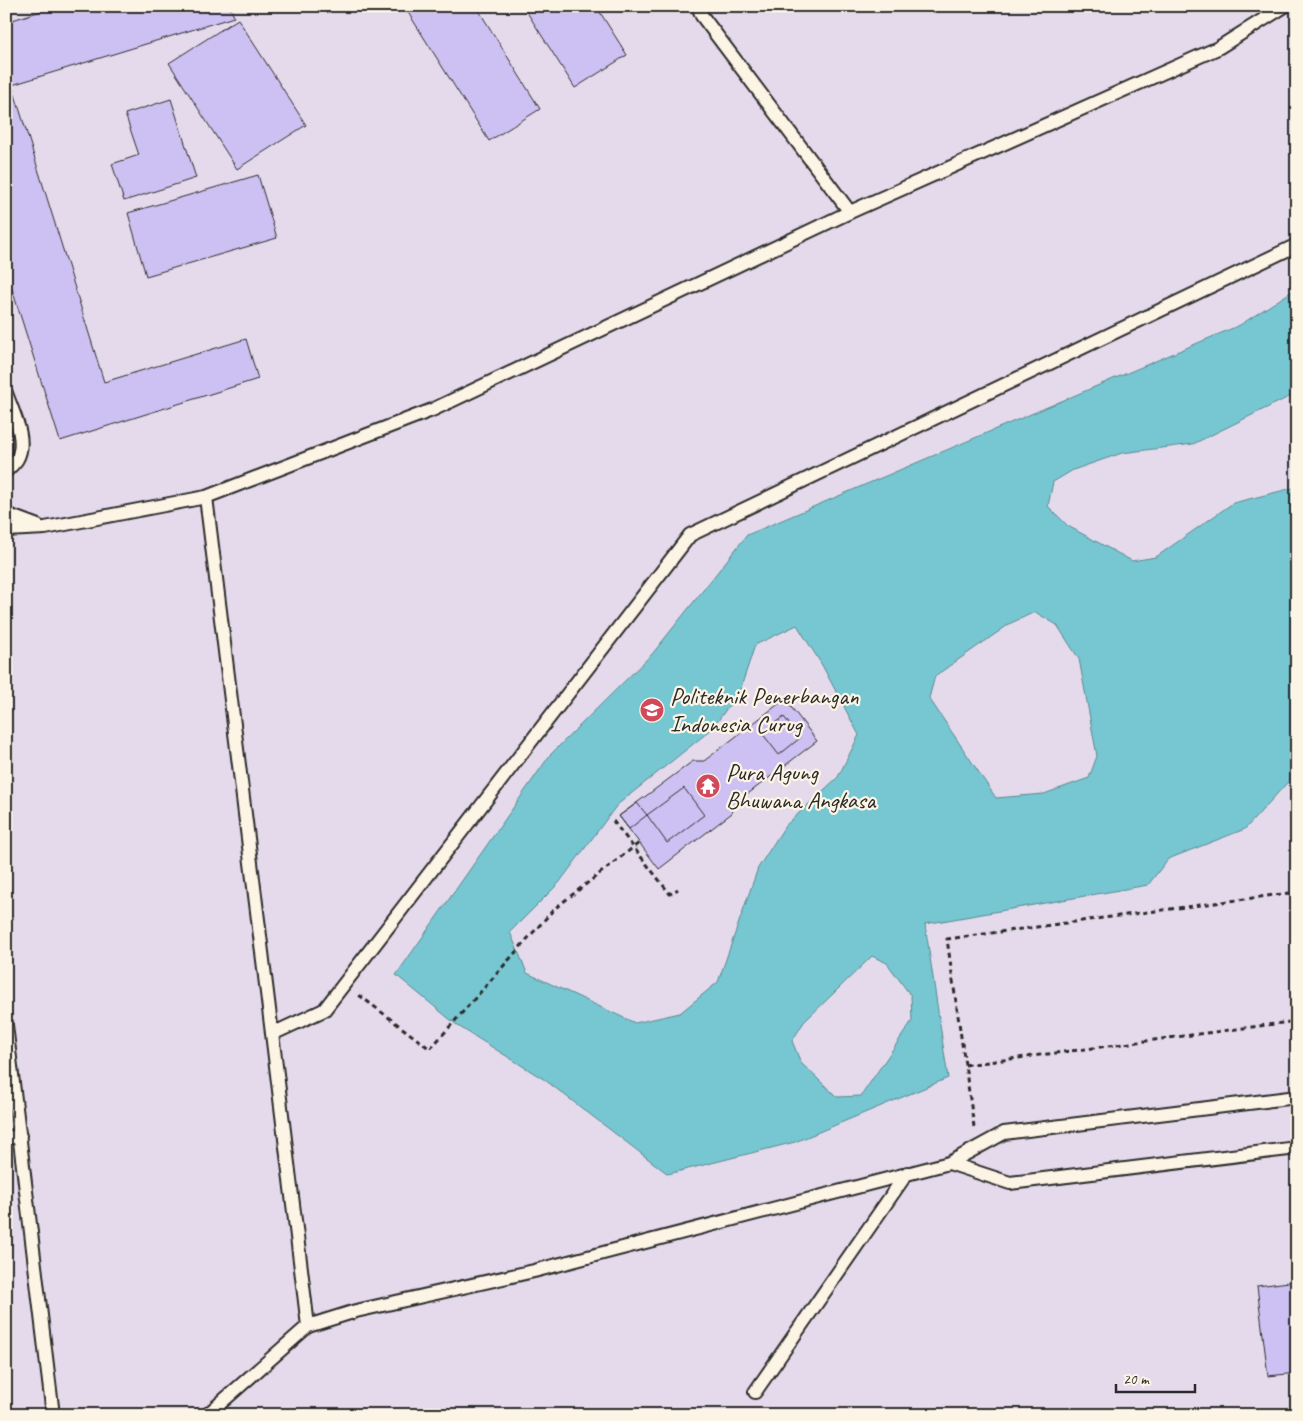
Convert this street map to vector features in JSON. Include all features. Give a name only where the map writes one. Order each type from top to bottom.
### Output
[{"type":"lane","points":[[698,6],[702,16],[850,212]]},
{"type":"lane","points":[[6,530],[45,528],[206,498],[432,410],[850,212],[1218,48],[1285,6]]},
{"type":"lane","points":[[272,1034],[324,1010],[690,535],[1297,245]]},
{"type":"lane","points":[[6,393],[20,437],[17,458],[6,471]]},
{"type":"lane","points":[[206,498],[308,1326]]},
{"type":"lane","points":[[6,514],[45,528]]},
{"type":"lane","points":[[6,1026],[53,1415]]},
{"type":"lane","points":[[207,1415],[308,1326],[356,1311],[534,1271],[949,1163],[1004,1133],[1297,1097]]},
{"type":"lane","points":[[6,1138],[20,1136]]},
{"type":"lane","points":[[949,1163],[1010,1183],[1297,1148]]},
{"type":"lane","points":[[755,1392],[907,1173]]},
{"type":"path","points":[[614,821],[670,894],[678,889]]},
{"type":"path","points":[[343,984],[430,1049],[554,909],[639,843]]},
{"type":"path","points":[[977,1148],[947,938],[1297,892]]},
{"type":"path","points":[[965,1065],[1297,1022]]},
{"type":"shaded area","name":"Politeknik Penerbangan Indonesia Curug","points":[[6,6],[1297,6],[1297,1415],[6,1415]]},
{"type":"water","points":[[1297,288],[1297,393],[1193,444],[1122,453],[1073,470],[1053,482],[1048,506],[1068,526],[1132,561],[1156,557],[1233,503],[1297,487],[1297,772],[1245,829],[1168,859],[1148,885],[925,924],[948,1078],[795,1142],[668,1174],[545,1080],[458,1026],[396,975],[550,755],[653,653],[747,535],[1240,325]],"holes":[[[1035,612],[1057,625],[1079,659],[1097,756],[1089,778],[1044,794],[996,798],[929,698],[935,676],[1011,623]],[[797,625],[822,665],[859,735],[838,777],[785,826],[758,868],[718,982],[680,1013],[635,1023],[527,973],[510,932],[559,883],[617,805],[712,729],[740,690],[755,645]],[[872,956],[887,963],[911,996],[912,1021],[861,1096],[837,1097],[801,1063],[792,1041],[804,1022]]]},
{"type":"building","points":[[57,6],[230,6],[234,17],[12,85],[104,382],[246,339],[258,379],[60,441],[6,270],[6,22]]},
{"type":"building","points":[[404,6],[476,6],[540,109],[489,141]]},
{"type":"building","points":[[523,6],[596,6],[627,55],[575,88]]},
{"type":"building","points":[[238,19],[306,125],[237,169],[169,63]]},
{"type":"building","points":[[171,99],[196,178],[124,201],[112,164],[139,155],[125,114]]},
{"type":"building","points":[[258,175],[277,238],[146,276],[128,213]]},
{"type":"building","name":"Pura Agung Bhuwana Angkasa","points":[[785,699],[817,741],[736,803],[732,813],[659,869],[619,816],[693,761],[704,761]]},
{"type":"building","points":[[784,717],[800,738],[779,755],[762,733]]},
{"type":"building","points":[[684,788],[704,815],[667,843],[647,815]]},
{"type":"building","points":[[637,803],[647,815],[629,829],[619,816]]},
{"type":"building","points":[[1297,1281],[1297,1373],[1268,1376],[1257,1286]]},
{"type":"place","name":"Politeknik Penerbangan Indonesia Curug","points":[[652,710]]},
{"type":"place","name":"Pura Agung Bhuwana Angkasa","points":[[708,786]]}]
